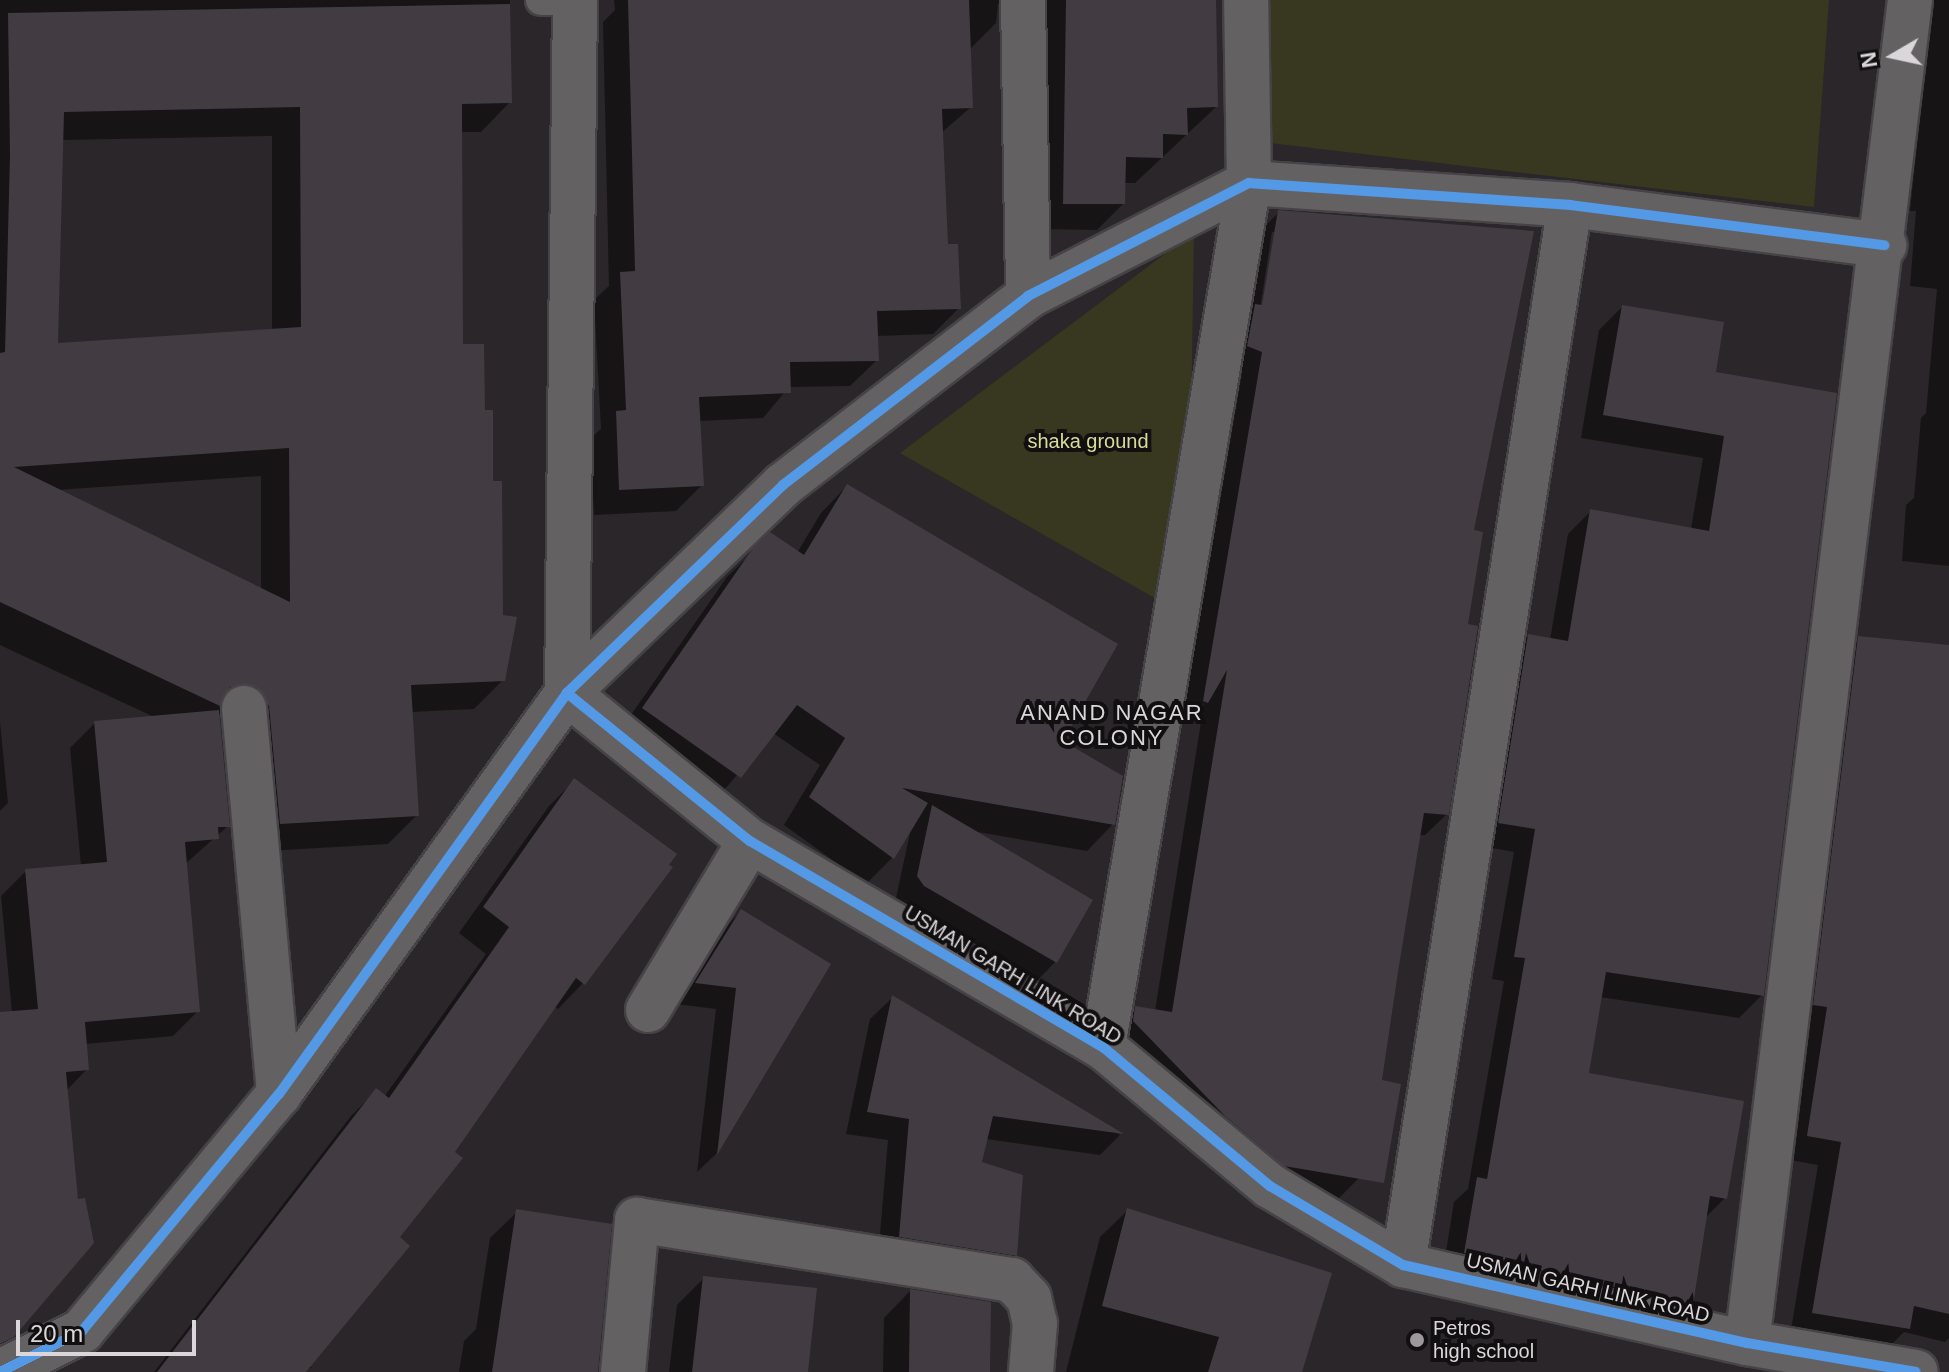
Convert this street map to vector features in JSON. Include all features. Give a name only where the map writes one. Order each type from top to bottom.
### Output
[{"type":"street","points":[[567,693],[575,0]]},
{"type":"street","points":[[1023,0],[1028,296]]},
{"type":"street","points":[[1103,1047],[1249,183],[1246,0]]},
{"type":"street","points":[[1747,1343],[1884,245],[1910,0]]},
{"type":"street","points":[[0,1372],[82,1331],[279,1094],[567,693],[783,485],[1028,296],[1249,183],[1570,205],[1884,245]]},
{"type":"street","points":[[1403,1265],[1570,205]]},
{"type":"street","name":"USMAN GARH LINK ROAD","points":[[567,693],[750,841],[1103,1047],[1270,1186],[1403,1265],[1747,1343],[1916,1372]]},
{"type":"street","points":[[244,708],[279,1094]]},
{"type":"street","points":[[648,1010],[750,841]]},
{"type":"street","points":[[623,1372],[637,1220],[1012,1280],[1029,1298],[1035,1323],[1031,1372]]},
{"type":"lane","points":[[541,0],[575,0]]},
{"type":"green space","points":[[1269,0],[1829,0],[1814,207],[1269,143]]},
{"type":"green space","name":"shaka ground","points":[[1194,232],[1188,617],[900,453]]},
{"type":"building","points":[[628,0],[969,0],[973,108],[942,109],[948,244],[958,244],[961,309],[877,311],[879,361],[790,362],[791,393],[699,397],[704,486],[619,490],[616,411],[626,410],[620,272],[635,271]]},
{"type":"building","points":[[1066,0],[1216,0],[1218,107],[1187,108],[1188,135],[1163,134],[1163,158],[1126,157],[1125,204],[1063,204]]},
{"type":"building","points":[[510,4],[512,103],[462,104],[463,344],[484,344],[485,410],[493,410],[493,481],[502,481],[503,615],[517,617],[505,681],[411,685],[419,816],[280,824],[269,706],[255,686],[230,687],[220,706],[0,602],[0,353],[5,352],[10,155],[8,13]],"holes":[[[300,107],[301,327],[58,343],[64,112]],[[289,448],[290,602],[14,467]]]},
{"type":"building","points":[[1278,210],[1534,231],[1474,530],[1483,532],[1468,624],[1478,626],[1449,815],[1424,813],[1398,972],[1382,1080],[1401,1084],[1384,1183],[1284,1166],[1225,1116],[1133,1021],[1135,1006],[1172,1012],[1227,670],[1208,703],[1203,701],[1262,352],[1247,346],[1255,304],[1262,305]]},
{"type":"building","points":[[1622,305],[1724,322],[1716,372],[1837,393],[1764,996],[1606,972],[1589,1073],[1744,1101],[1727,1199],[1710,1196],[1693,1305],[1464,1253],[1477,1177],[1487,1179],[1525,958],[1514,957],[1535,829],[1498,823],[1528,634],[1568,641],[1590,509],[1709,531],[1724,436],[1603,415]]},
{"type":"building","points":[[847,484],[1118,644],[1063,741],[1123,776],[1115,825],[902,788],[928,803],[894,859],[809,797],[845,738],[797,705],[741,778],[642,708],[753,548],[770,532],[804,555]]},
{"type":"building","points":[[1858,636],[1949,645],[1949,1314],[1914,1306],[1910,1329],[1812,1313],[1841,1142],[1807,1136],[1827,1007],[1813,1005]]},
{"type":"building","points":[[219,710],[230,827],[218,827],[219,839],[185,842],[200,1012],[85,1022],[89,1070],[66,1072],[78,1199],[85,1198],[94,1243],[14,1337],[0,1344],[0,1012],[38,1009],[25,869],[107,862],[94,721]]},
{"type":"building","points":[[574,778],[677,854],[669,865],[673,867],[585,985],[576,978],[455,1152],[463,1158],[400,1237],[410,1246],[306,1372],[157,1372],[376,1088],[389,1098],[509,927],[483,907]]},
{"type":"building","points":[[932,805],[1093,900],[1057,963],[924,886],[917,876]]},
{"type":"building","points":[[741,909],[831,964],[717,1155],[736,988],[695,983]]},
{"type":"building","points":[[892,995],[1124,1134],[993,1116],[982,1162],[1023,1175],[1017,1256],[899,1237],[909,1119],[867,1112]]},
{"type":"building","points":[[1127,1208],[1332,1273],[1302,1372],[1208,1372],[1219,1337],[1102,1306]]},
{"type":"building","points":[[516,1209],[612,1224],[598,1372],[492,1372]]},
{"type":"building","points":[[703,1276],[817,1288],[808,1372],[692,1372]]},
{"type":"building","points":[[910,1289],[991,1302],[990,1372],[909,1372]]},
{"type":"cycle path","points":[[0,1372],[82,1331],[279,1094],[567,693],[783,485],[1028,296],[1249,183],[1570,205],[1884,245]]},
{"type":"cycle path","points":[[567,693],[750,841],[1103,1047],[1270,1186],[1403,1265],[1747,1343],[1916,1372]]},
{"type":"place","name":"Petros high school","points":[[1417,1340]]},
{"type":"district","name":"ANAND NAGAR COLONY","points":[[1112,724]]}]
